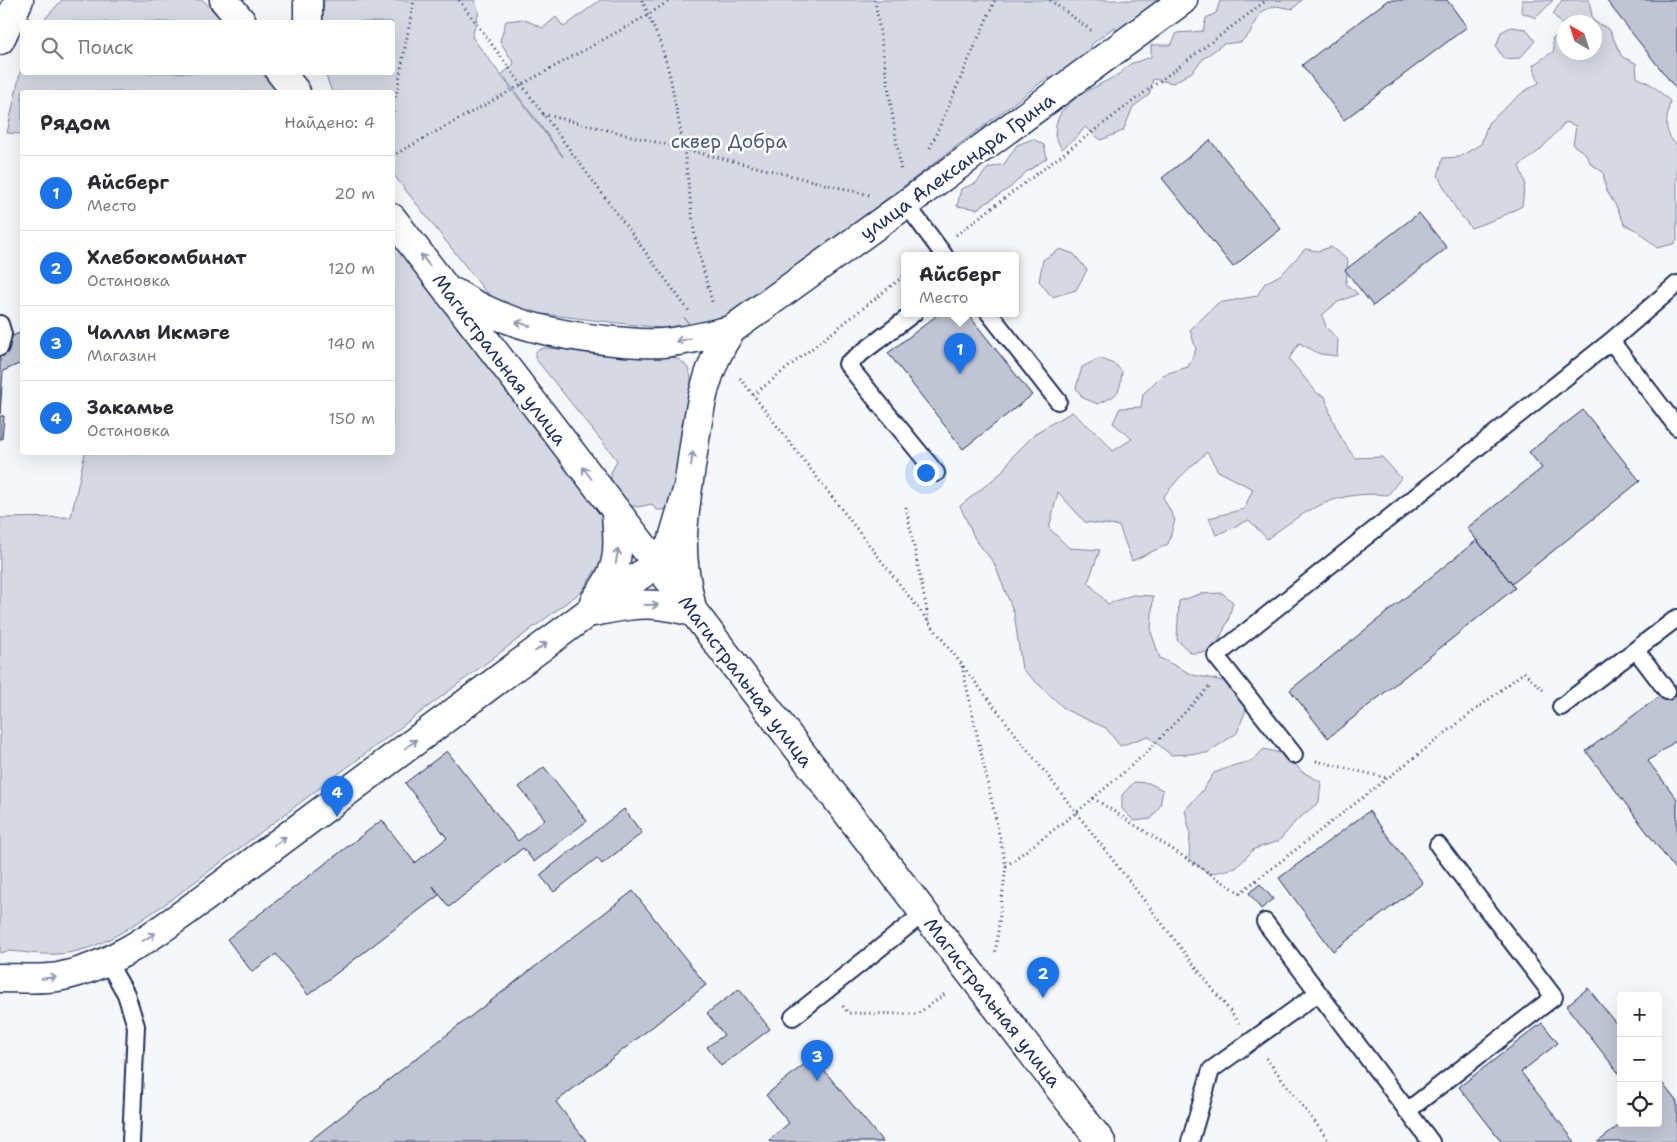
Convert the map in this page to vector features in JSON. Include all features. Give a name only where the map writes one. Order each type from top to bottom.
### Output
[{"type":"main road","points":[[0,33],[6,0]]},
{"type":"main road","points":[[0,40],[19,0]]},
{"type":"main road","points":[[308,0],[308,20]]},
{"type":"main road","name":"улица Александра Грина","points":[[726,331],[906,204],[1184,0]]},
{"type":"main road","points":[[282,75],[294,90]]},
{"type":"main road","points":[[306,75],[306,90]]},
{"type":"main road","name":"Магистральная улица","points":[[395,222],[1101,1142]]},
{"type":"main road","points":[[445,286],[473,305],[505,319],[579,338],[645,344],[678,342],[726,331]]},
{"type":"main road","points":[[586,614],[631,605],[647,604],[693,612],[685,576],[682,547],[688,487],[700,402],[726,331]]},
{"type":"main road","points":[[0,978],[40,979],[74,973],[107,961],[152,936],[656,564],[672,542],[688,487]]},
{"type":"main road","points":[[586,614],[610,578],[615,564],[618,548],[616,512]]},
{"type":"lane","points":[[906,204],[942,252]]},
{"type":"lane","points":[[1294,755],[1216,656],[1611,341],[1677,284]]},
{"type":"lane","points":[[909,317],[847,364],[936,474]]},
{"type":"lane","points":[[992,317],[1058,401]]},
{"type":"lane","points":[[0,324],[3,334],[0,348]]},
{"type":"lane","points":[[1611,341],[1677,426]]},
{"type":"lane","points":[[1560,707],[1677,618]]},
{"type":"lane","points":[[1636,650],[1667,691]]},
{"type":"lane","points":[[1407,1111],[1554,997],[1438,845]]},
{"type":"lane","points":[[793,1017],[924,913]]},
{"type":"lane","points":[[1265,922],[1431,1142]]},
{"type":"lane","points":[[107,961],[126,994],[136,1026],[131,1142]]},
{"type":"lane","points":[[1190,1142],[1211,1070],[1318,993]]},
{"type":"path","points":[[395,101],[414,0]]},
{"type":"path","points":[[459,0],[692,315]]},
{"type":"path","points":[[642,0],[662,47],[670,76],[684,149],[695,238],[726,331]]},
{"type":"path","points":[[395,154],[522,86],[648,15],[670,0]]},
{"type":"path","points":[[543,114],[906,204],[875,0]]},
{"type":"path","points":[[929,151],[995,0]]},
{"type":"path","points":[[1050,0],[1117,49]]},
{"type":"path","points":[[942,252],[1267,0]]},
{"type":"path","points":[[753,395],[901,278]]},
{"type":"path","points":[[735,371],[1330,1142]]},
{"type":"path","points":[[906,507],[929,622]]},
{"type":"path","points":[[962,664],[1006,866],[995,955]]},
{"type":"path","points":[[1006,866],[1076,812],[1146,754],[1226,669]]},
{"type":"path","points":[[1093,798],[1240,893],[1524,672],[1560,707]]},
{"type":"path","points":[[1294,755],[1387,778]]},
{"type":"path","points":[[829,988],[848,1013],[917,1014],[945,994]]},
{"type":"green space","points":[[62,0],[203,0],[221,20],[44,20]]},
{"type":"green space","name":"сквер Добра","points":[[324,0],[474,0],[479,12],[472,37],[563,157],[502,74],[514,64],[500,41],[506,21],[523,19],[543,28],[556,17],[564,27],[600,0],[1170,0],[1153,5],[1120,31],[1113,28],[1092,44],[1089,54],[1057,81],[1047,78],[717,327],[695,332],[684,317],[694,332],[534,313],[509,305],[486,292],[395,177],[395,90],[331,90],[326,75],[395,75],[395,20],[322,20]]},
{"type":"green space","points":[[1302,0],[1293,9],[1276,6],[1262,11],[1250,33],[1241,42],[1223,44],[1204,58],[1192,72],[1173,83],[1153,79],[1149,95],[1133,107],[1123,131],[1101,140],[1085,127],[1078,136],[1062,149],[1055,137],[1056,124],[1061,112],[1078,96],[1119,74],[1130,64],[1151,57],[1151,45],[1171,45],[1177,33],[1203,31],[1206,18],[1216,13],[1220,1]]},
{"type":"green space","points":[[1522,0],[1553,0],[1536,18],[1521,12]]},
{"type":"green space","points":[[1562,0],[1589,0],[1592,15],[1557,15],[1557,19],[1553,14]]},
{"type":"green space","points":[[1602,26],[1609,29],[1622,57],[1636,63],[1637,77],[1652,85],[1670,101],[1667,130],[1677,145],[1677,241],[1673,244],[1657,248],[1638,231],[1625,225],[1606,190],[1603,172],[1591,164],[1585,153],[1573,145],[1576,126],[1566,122],[1540,150],[1519,166],[1525,182],[1522,206],[1499,218],[1471,228],[1456,209],[1438,176],[1443,158],[1459,157],[1481,144],[1488,123],[1523,92],[1539,83],[1533,65],[1554,51],[1552,39],[1557,36],[1557,60],[1602,60]]},
{"type":"green space","points":[[1511,27],[1526,29],[1535,41],[1520,58],[1504,59],[1496,47],[1501,32]]},
{"type":"green space","points":[[20,73],[20,75],[264,75],[276,90],[20,90],[20,134],[7,133]]},
{"type":"green space","points":[[1033,139],[1044,145],[1047,158],[1025,173],[1011,187],[977,209],[957,206],[961,189],[976,183],[988,168],[1004,164],[1017,145]]},
{"type":"green space","points":[[395,243],[599,507],[607,526],[603,558],[582,591],[168,902],[116,936],[88,948],[58,954],[8,951],[0,953],[0,518],[71,517],[85,455],[395,455]]},
{"type":"green space","points":[[1331,247],[1348,260],[1346,284],[1358,294],[1338,302],[1322,315],[1326,327],[1338,340],[1337,356],[1320,354],[1299,343],[1289,359],[1318,394],[1325,396],[1337,428],[1355,458],[1382,457],[1401,478],[1388,495],[1370,494],[1353,496],[1323,504],[1295,519],[1267,539],[1249,520],[1216,535],[1209,518],[1244,509],[1253,489],[1218,471],[1207,452],[1181,476],[1163,497],[1175,520],[1168,544],[1132,561],[1119,526],[1085,522],[1058,492],[1049,528],[1069,548],[1100,550],[1088,582],[1108,604],[1132,595],[1153,596],[1151,632],[1160,658],[1193,675],[1235,683],[1250,699],[1237,733],[1207,753],[1171,755],[1148,736],[1120,746],[1106,728],[1066,710],[1022,669],[1014,613],[994,563],[975,539],[960,506],[1001,473],[1013,456],[1037,432],[1072,412],[1099,435],[1113,451],[1132,439],[1113,423],[1120,408],[1141,407],[1143,394],[1162,375],[1188,367],[1196,349],[1190,330],[1218,303],[1257,296],[1265,283],[1282,274],[1305,249],[1318,251]]},
{"type":"green space","points":[[1060,249],[1074,254],[1087,270],[1076,290],[1052,297],[1039,281],[1043,260]]},
{"type":"green space","points":[[544,348],[670,356],[681,361],[688,369],[691,378],[691,391],[673,502],[664,510],[656,510],[652,504],[638,507],[628,505],[611,483],[611,473],[617,460],[535,358],[535,353]]},
{"type":"green space","points":[[1100,358],[1116,365],[1122,372],[1117,393],[1098,404],[1083,398],[1076,388],[1082,367]]},
{"type":"green space","points":[[1222,593],[1233,602],[1228,621],[1213,652],[1191,653],[1177,640],[1179,601],[1200,594]]},
{"type":"green space","points":[[1264,749],[1288,755],[1301,771],[1321,782],[1319,802],[1296,821],[1279,841],[1254,849],[1236,868],[1209,874],[1189,859],[1190,832],[1185,810],[1202,791],[1214,773],[1252,761]]},
{"type":"green space","points":[[1134,782],[1149,783],[1163,790],[1160,806],[1151,819],[1134,821],[1122,809],[1122,795]]},
{"type":"building","points":[[1388,0],[1447,0],[1467,27],[1344,120],[1302,65]]},
{"type":"building","points":[[1606,0],[1677,0],[1677,90]]},
{"type":"building","points":[[1210,140],[1281,229],[1233,267],[1162,178]]},
{"type":"building","points":[[1419,213],[1447,248],[1373,306],[1345,270]]},
{"type":"building","points":[[935,317],[970,317],[1032,395],[963,449],[888,353]]},
{"type":"building","points":[[20,333],[20,363],[3,371],[0,414],[0,341]]},
{"type":"building","points":[[1583,410],[1640,481],[1512,584],[1467,528],[1542,468],[1529,452]]},
{"type":"building","points":[[0,416],[4,416],[2,439],[0,439]]},
{"type":"building","points":[[1477,540],[1515,588],[1328,738],[1290,690]]},
{"type":"building","points":[[1677,683],[1677,740],[1648,761],[1677,799],[1677,872],[1586,751]]},
{"type":"building","points":[[447,751],[518,841],[545,819],[519,787],[544,767],[587,821],[534,862],[523,848],[449,907],[433,886],[439,895],[308,995],[276,954],[252,972],[227,939],[382,820],[415,863],[447,838],[405,783]]},
{"type":"building","points":[[624,809],[642,833],[602,864],[597,858],[554,892],[540,875]]},
{"type":"building","points":[[1369,811],[1423,883],[1333,951],[1279,878]]},
{"type":"building","points":[[1260,884],[1273,899],[1261,909],[1249,893]]},
{"type":"building","points":[[633,891],[706,985],[556,1102],[587,1142],[308,1142]]},
{"type":"building","points":[[1588,988],[1617,1025],[1617,1071],[1566,1006]]},
{"type":"building","points":[[739,989],[770,1029],[721,1066],[707,1047],[724,1035],[707,1013]]},
{"type":"building","points":[[1542,1023],[1558,1043],[1521,1072],[1575,1142],[1502,1142],[1459,1087]]},
{"type":"building","points":[[813,1057],[883,1142],[771,1142],[769,1140],[789,1123],[766,1095]]},
{"type":"building","points":[[1662,1083],[1677,1102],[1677,1142],[1598,1142],[1617,1127],[1662,1127]]},
{"type":"place","name":"Айсберг","points":[[960,374]]},
{"type":"place","name":"Закамье","points":[[337,817]]},
{"type":"place","name":"Хлебокомбинат","points":[[1043,998]]},
{"type":"place","name":"Чаллы Икмәге","points":[[817,1081]]}]
